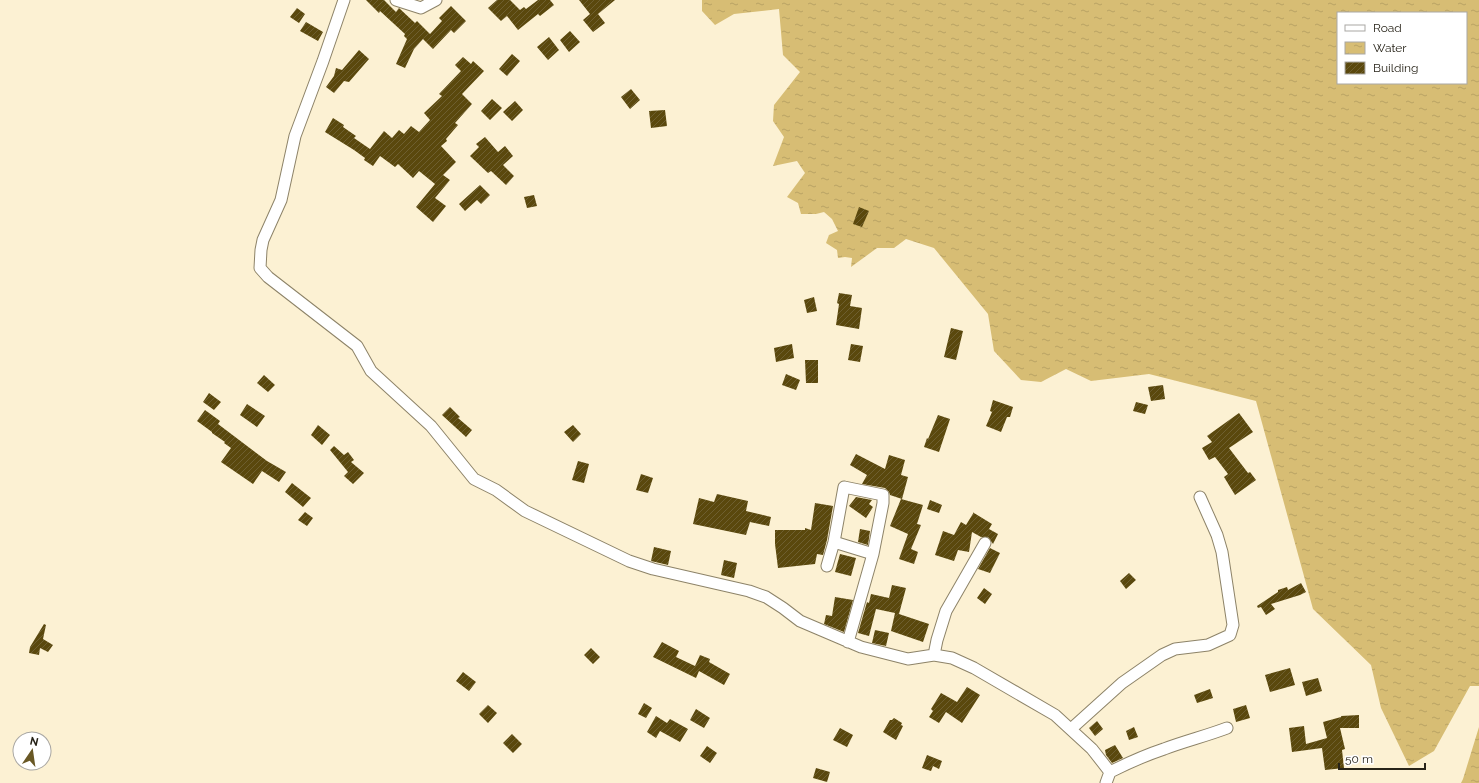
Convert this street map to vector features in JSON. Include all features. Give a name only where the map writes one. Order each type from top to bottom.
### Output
[{"type":"street","points":[[344,0],[323,61],[294,136],[281,200],[263,240],[260,268],[268,277],[357,346],[371,371],[431,426],[474,479],[496,490],[525,511],[629,561],[653,569],[749,591],[766,597],[800,621],[861,647],[908,659],[934,655],[952,658],[974,668],[1055,715],[1092,749],[1110,772]]},
{"type":"street","points":[[396,0],[420,8],[436,0]]},
{"type":"street","points":[[827,566],[834,542],[844,487],[883,495],[883,503],[873,554],[848,642]]},
{"type":"street","points":[[1071,729],[1122,683],[1162,655],[1175,649],[1208,645],[1230,635],[1233,625],[1222,552],[1217,535],[1200,497]]},
{"type":"street","points":[[834,542],[873,554]]},
{"type":"street","points":[[934,655],[946,611],[985,543]]},
{"type":"street","points":[[1106,783],[1110,772],[1130,762],[1163,749],[1204,737],[1227,728]]},
{"type":"water","points":[[702,0],[1479,0],[1479,686],[1470,686],[1434,751],[1409,766],[1381,708],[1371,665],[1313,609],[1256,401],[1149,374],[1091,381],[1066,369],[1041,382],[1021,380],[994,351],[988,314],[934,248],[906,239],[894,248],[877,248],[851,267],[852,258],[838,258],[837,250],[826,243],[829,235],[838,231],[832,219],[824,212],[816,214],[801,214],[798,203],[787,197],[805,173],[797,161],[773,166],[784,137],[773,121],[774,105],[800,72],[783,55],[779,9],[734,14],[715,25],[702,11]]},
{"type":"water","points":[[1479,727],[1479,783],[1461,783],[1463,779]]},
{"type":"building","points":[[366,0],[384,0],[396,12],[399,8],[415,23],[417,21],[430,34],[442,21],[439,18],[451,6],[466,21],[454,33],[451,30],[433,49],[423,39],[414,49],[405,68],[396,64],[407,39],[404,36],[405,34],[380,11],[379,13]]},
{"type":"building","points":[[497,0],[510,0],[520,10],[524,7],[526,9],[538,0],[550,0],[554,5],[540,16],[538,14],[518,30],[507,16],[501,21],[488,8]]},
{"type":"building","points":[[579,0],[615,0],[598,14],[605,23],[593,32],[583,20],[590,14]]},
{"type":"building","points":[[297,8],[305,14],[299,23],[290,17]]},
{"type":"building","points":[[306,22],[323,32],[318,41],[300,31]]},
{"type":"building","points":[[570,31],[580,42],[569,52],[560,40]]},
{"type":"building","points":[[549,37],[559,50],[548,60],[537,47]]},
{"type":"building","points":[[359,50],[369,59],[349,82],[344,81],[334,93],[326,87],[334,76],[336,68],[342,70]]},
{"type":"building","points":[[512,54],[520,61],[507,76],[499,69]]},
{"type":"building","points":[[463,57],[471,64],[473,61],[484,71],[462,94],[472,104],[455,123],[458,125],[446,139],[447,141],[441,146],[456,162],[443,175],[450,180],[435,198],[446,206],[433,222],[416,207],[435,184],[419,171],[413,178],[398,164],[395,167],[380,156],[373,166],[364,160],[365,158],[354,150],[325,132],[333,118],[344,125],[343,127],[356,136],[354,138],[370,149],[384,131],[392,138],[399,130],[404,134],[411,126],[419,132],[430,120],[424,113],[442,96],[439,94],[461,71],[455,65]]},
{"type":"building","points":[[631,89],[640,100],[630,109],[621,97]]},
{"type":"building","points":[[492,99],[502,108],[490,120],[481,111]]},
{"type":"building","points":[[515,101],[523,110],[512,121],[503,112]]},
{"type":"building","points":[[665,110],[667,126],[651,128],[649,111]]},
{"type":"building","points":[[485,137],[498,152],[505,146],[513,156],[503,165],[514,176],[506,185],[491,171],[488,173],[470,156],[479,147],[476,144]]},
{"type":"building","points":[[480,185],[490,195],[481,204],[477,200],[465,211],[459,204]]},
{"type":"building","points":[[534,195],[537,206],[527,208],[524,197]]},
{"type":"building","points":[[859,207],[869,211],[862,227],[853,224]]},
{"type":"building","points":[[839,293],[852,295],[850,306],[862,308],[859,329],[836,325]]},
{"type":"building","points":[[814,297],[817,311],[807,313],[804,300]]},
{"type":"building","points":[[951,328],[963,331],[956,360],[944,357]]},
{"type":"building","points":[[792,344],[794,358],[776,362],[774,348]]},
{"type":"building","points":[[851,344],[863,346],[860,362],[848,360]]},
{"type":"building","points":[[805,360],[818,360],[818,383],[806,383]]},
{"type":"building","points":[[786,374],[800,380],[796,390],[782,385]]},
{"type":"building","points":[[264,375],[275,385],[268,392],[257,383]]},
{"type":"building","points":[[1163,385],[1165,399],[1151,401],[1148,387]]},
{"type":"building","points":[[209,393],[221,402],[214,410],[203,402]]},
{"type":"building","points":[[993,400],[1013,407],[1010,417],[1007,417],[1001,432],[986,426],[992,412],[990,411]]},
{"type":"building","points":[[1136,402],[1148,405],[1145,414],[1133,411]]},
{"type":"building","points":[[247,404],[265,416],[257,427],[240,415]]},
{"type":"building","points":[[450,407],[460,417],[458,418],[472,430],[466,437],[442,415]]},
{"type":"building","points":[[205,410],[220,421],[218,424],[267,461],[286,472],[279,482],[262,471],[253,484],[221,462],[231,448],[197,421]]},
{"type":"building","points":[[1239,413],[1253,432],[1229,448],[1248,473],[1250,472],[1256,480],[1235,495],[1224,477],[1228,474],[1215,457],[1209,460],[1202,448],[1212,442],[1207,436]]},
{"type":"building","points":[[938,415],[950,419],[939,452],[924,447]]},
{"type":"building","points":[[318,425],[330,435],[322,445],[311,435]]},
{"type":"building","points":[[573,425],[581,434],[573,442],[564,432]]},
{"type":"building","points":[[334,446],[344,455],[348,452],[354,460],[351,462],[364,473],[353,484],[344,476],[348,472],[330,450]]},
{"type":"building","points":[[856,454],[885,469],[889,455],[905,460],[901,475],[908,477],[902,499],[890,495],[885,488],[862,484],[867,475],[850,465]]},
{"type":"building","points":[[578,461],[589,464],[584,483],[572,480]]},
{"type":"building","points":[[641,474],[653,478],[648,493],[636,490]]},
{"type":"building","points":[[292,483],[311,498],[303,507],[285,492]]},
{"type":"building","points":[[717,494],[748,501],[746,511],[771,517],[769,526],[750,522],[746,535],[693,524],[699,498],[714,502]]},
{"type":"building","points":[[856,497],[872,500],[869,504],[873,507],[866,518],[849,506]]},
{"type":"building","points":[[901,499],[923,505],[917,524],[921,525],[911,549],[918,552],[914,564],[899,559],[908,534],[890,526]]},
{"type":"building","points":[[930,500],[942,505],[939,513],[927,509]]},
{"type":"building","points":[[815,503],[833,506],[823,555],[817,554],[815,564],[778,568],[775,530],[805,530],[805,528],[811,530]]},
{"type":"building","points":[[305,512],[313,518],[307,526],[298,520]]},
{"type":"building","points":[[974,512],[992,524],[989,529],[998,534],[993,544],[988,537],[981,537],[972,532],[969,552],[958,550],[954,561],[935,555],[943,531],[954,535],[961,522],[966,525]]},
{"type":"building","points":[[860,529],[870,531],[868,545],[858,542]]},
{"type":"building","points":[[654,547],[671,551],[668,565],[651,561]]},
{"type":"building","points":[[990,548],[1000,553],[990,573],[978,569]]},
{"type":"building","points":[[840,554],[856,558],[851,576],[835,572]]},
{"type":"building","points":[[724,560],[737,563],[734,578],[721,575]]},
{"type":"building","points":[[1129,573],[1136,580],[1126,589],[1120,581]]},
{"type":"building","points":[[1301,583],[1306,592],[1271,604],[1275,609],[1266,615],[1261,607],[1258,608],[1257,606],[1278,592],[1278,590],[1287,587],[1288,590]]},
{"type":"building","points":[[892,585],[906,588],[899,614],[929,624],[923,642],[891,631],[895,613],[876,609],[869,636],[858,633],[867,602],[869,603],[871,594],[889,598]]},
{"type":"building","points":[[984,588],[992,594],[985,604],[977,598]]},
{"type":"building","points":[[835,597],[853,600],[844,632],[824,624],[826,615],[832,616]]},
{"type":"building","points":[[44,624],[46,625],[43,639],[53,645],[48,652],[40,648],[39,655],[29,653],[30,647]]},
{"type":"building","points":[[875,630],[889,633],[886,646],[872,643]]},
{"type":"building","points":[[662,642],[679,651],[676,657],[695,666],[700,655],[710,659],[709,662],[730,674],[724,685],[699,671],[696,678],[653,657]]},
{"type":"building","points":[[591,648],[600,657],[593,664],[584,655]]},
{"type":"building","points":[[1290,668],[1295,685],[1270,692],[1265,675]]},
{"type":"building","points":[[463,672],[476,682],[469,691],[456,681]]},
{"type":"building","points":[[1318,678],[1322,691],[1306,696],[1302,682]]},
{"type":"building","points":[[967,687],[980,695],[962,723],[946,712],[939,723],[929,717],[933,711],[931,709],[941,693],[957,702]]},
{"type":"building","points":[[1210,689],[1213,698],[1197,703],[1194,695]]},
{"type":"building","points":[[644,703],[652,708],[646,718],[638,714]]},
{"type":"building","points":[[488,705],[497,713],[488,723],[479,714]]},
{"type":"building","points":[[1246,705],[1250,718],[1236,722],[1233,709]]},
{"type":"building","points":[[696,709],[710,718],[704,728],[690,720]]},
{"type":"building","points":[[1359,715],[1359,728],[1340,728],[1345,749],[1342,750],[1344,768],[1325,770],[1322,748],[1292,752],[1289,728],[1304,726],[1306,744],[1327,738],[1323,722],[1341,716]]},
{"type":"building","points":[[656,716],[667,723],[670,719],[688,729],[680,742],[660,731],[656,738],[647,732]]},
{"type":"building","points":[[894,718],[902,723],[901,725],[903,726],[896,740],[883,732],[890,720]]},
{"type":"building","points":[[1097,721],[1103,729],[1095,736],[1089,728]]},
{"type":"building","points":[[1134,727],[1138,737],[1129,740],[1126,731]]},
{"type":"building","points":[[840,728],[853,735],[847,747],[833,740]]},
{"type":"building","points":[[512,734],[522,744],[513,753],[503,743]]},
{"type":"building","points":[[1115,745],[1123,758],[1112,763],[1106,755],[1105,750]]},
{"type":"building","points":[[707,746],[717,753],[710,763],[700,756]]},
{"type":"building","points":[[927,755],[942,761],[939,769],[933,766],[931,771],[922,768]]},
{"type":"building","points":[[816,768],[830,772],[827,782],[813,778]]}]
